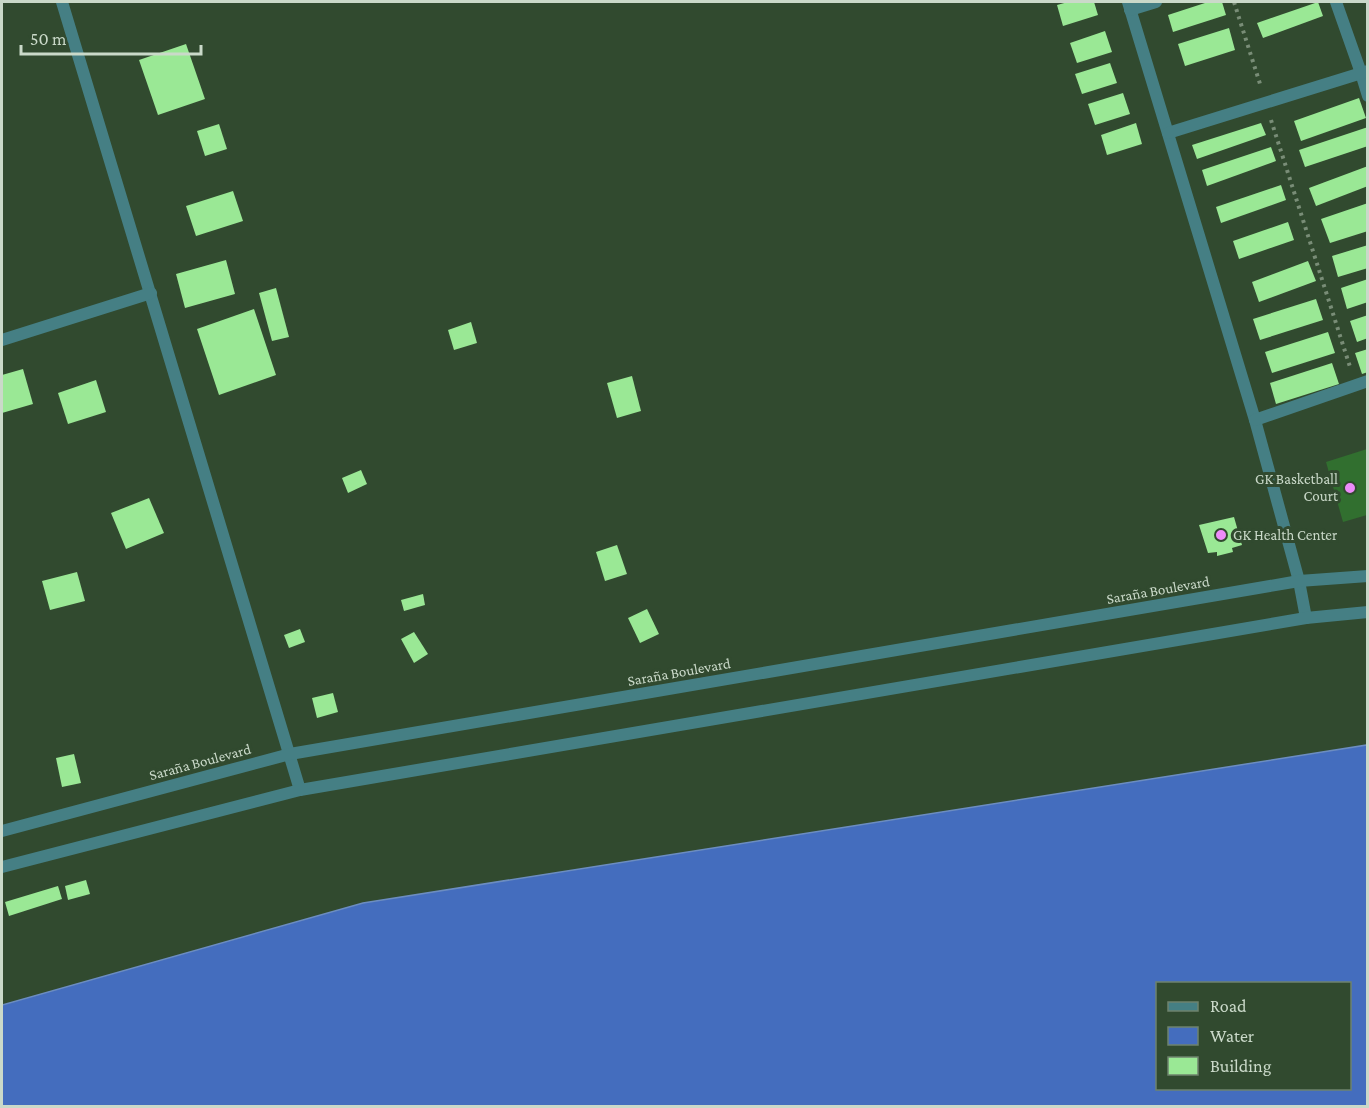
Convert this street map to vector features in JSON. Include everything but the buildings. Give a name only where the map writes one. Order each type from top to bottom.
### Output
[{"type":"street","points":[[62,2],[300,790]]},
{"type":"street","points":[[1156,2],[1129,6],[1255,420],[1299,581],[1306,618]]},
{"type":"street","points":[[1336,2],[1364,72],[1368,96]]},
{"type":"street","points":[[1168,133],[1364,72]]},
{"type":"street","points":[[2,340],[151,293]]},
{"type":"street","points":[[1255,420],[1361,383]]},
{"type":"street","name":"Saraña Boulevard","points":[[2,831],[290,754],[1299,581],[1368,576]]},
{"type":"street","points":[[2,867],[300,790],[1306,618],[1368,612]]},
{"type":"path","points":[[1234,2],[1361,383]]},
{"type":"green space","name":"GK Basketball Court","points":[[1367,449],[1367,515],[1343,522],[1326,462]]},
{"type":"water","points":[[1367,745],[1367,1106],[2,1106],[2,1005],[363,903]]},
{"type":"place","name":"GK Basketball Court","points":[[1350,488]]},
{"type":"place","name":"GK Health Center","points":[[1221,535]]}]
